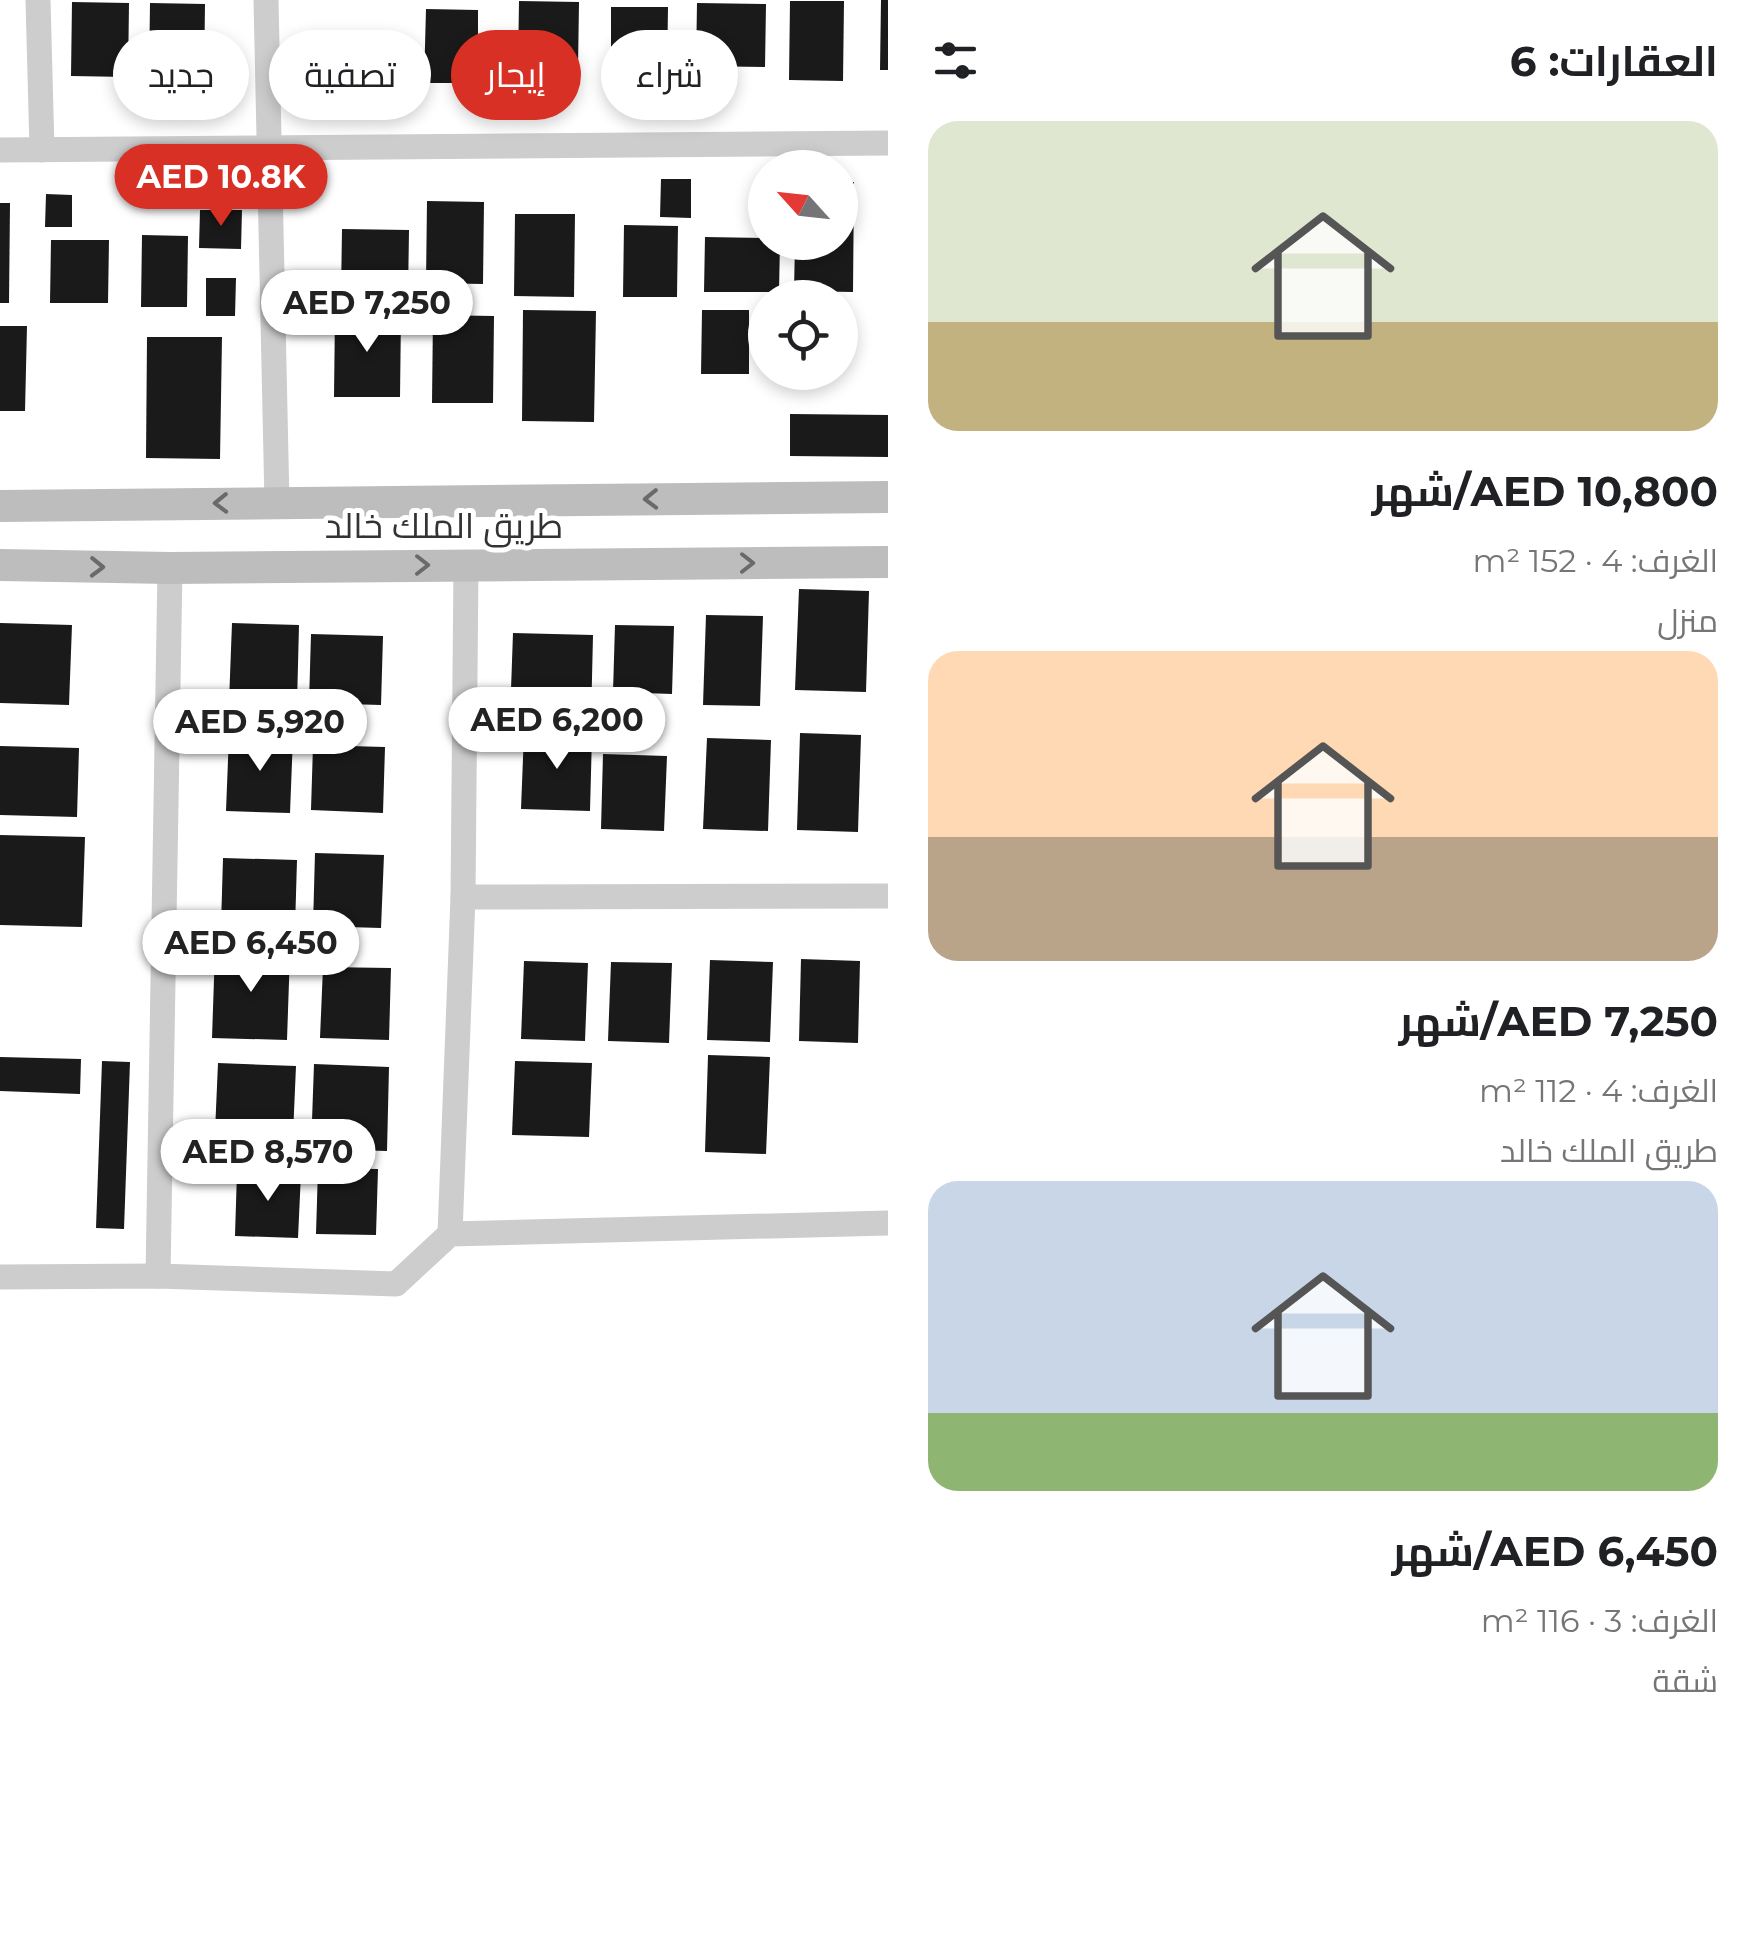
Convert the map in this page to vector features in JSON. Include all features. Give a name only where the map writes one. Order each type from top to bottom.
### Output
[{"type":"main road","name":"طريق الملك خالد","points":[[0,506],[888,496]]},
{"type":"main road","name":"طريق الملك خالد","points":[[0,565],[170,568],[888,562]]},
{"type":"street","points":[[38,0],[42,150]]},
{"type":"street","points":[[266,0],[277,503]]},
{"type":"street","points":[[0,150],[888,143]]},
{"type":"street","points":[[450,1234],[463,897],[466,565]]},
{"type":"street","points":[[158,1276],[170,568]]},
{"type":"street","points":[[463,897],[888,896]]},
{"type":"street","points":[[0,1277],[158,1276],[396,1284],[450,1234],[888,1223]]},
{"type":"building","points":[[881,0],[888,0],[888,70],[880,70]]},
{"type":"building","points":[[519,1],[579,2],[579,30],[519,30]]},
{"type":"building","points":[[790,1],[844,1],[843,81],[789,80]]},
{"type":"building","points":[[72,2],[129,3],[129,30],[113,30],[113,77],[71,76]]},
{"type":"building","points":[[150,3],[205,4],[205,30],[150,30]]},
{"type":"building","points":[[697,3],[766,4],[765,67],[738,67],[738,30],[697,30]]},
{"type":"building","points":[[611,7],[668,7],[668,30],[611,30]]},
{"type":"building","points":[[426,9],[478,10],[478,30],[451,30],[451,83],[431,83],[431,30],[425,30]]},
{"type":"building","points":[[661,179],[691,179],[691,218],[660,217]]},
{"type":"building","points":[[46,194],[72,195],[72,227],[45,227]]},
{"type":"building","points":[[427,201],[484,202],[483,284],[426,283]]},
{"type":"building","points":[[0,203],[10,203],[9,303],[0,303]]},
{"type":"building","points":[[200,210],[242,210],[241,249],[199,248]]},
{"type":"building","points":[[515,214],[575,214],[574,297],[514,296]]},
{"type":"building","points":[[624,225],[678,226],[677,297],[623,297]]},
{"type":"building","points":[[342,229],[409,230],[408,295],[341,294]]},
{"type":"building","points":[[142,235],[188,236],[187,307],[141,307]]},
{"type":"building","points":[[705,237],[748,238],[748,260],[780,260],[779,280],[748,280],[748,292],[704,292]]},
{"type":"building","points":[[51,240],[109,240],[108,303],[50,303]]},
{"type":"building","points":[[795,260],[853,260],[853,280],[794,280]]},
{"type":"building","points":[[206,278],[236,278],[235,316],[206,316]]},
{"type":"building","points":[[523,310],[596,311],[594,422],[522,421]]},
{"type":"building","points":[[702,310],[748,310],[748,374],[701,374]]},
{"type":"building","points":[[335,313],[401,314],[400,397],[334,397]]},
{"type":"building","points":[[433,315],[494,316],[493,403],[432,403]]},
{"type":"building","points":[[0,326],[27,326],[25,411],[0,411]]},
{"type":"building","points":[[147,337],[222,337],[220,459],[146,458]]},
{"type":"building","points":[[790,414],[888,415],[888,457],[790,456]]},
{"type":"building","points":[[799,589],[869,591],[866,692],[795,690]]},
{"type":"building","points":[[706,615],[763,616],[760,706],[703,705]]},
{"type":"building","points":[[0,623],[72,625],[69,705],[0,703]]},
{"type":"building","points":[[232,623],[299,625],[297,704],[229,702]]},
{"type":"building","points":[[615,625],[674,626],[672,694],[613,692]]},
{"type":"building","points":[[513,633],[593,635],[591,721],[510,718]]},
{"type":"building","points":[[311,634],[383,636],[381,705],[309,703]]},
{"type":"building","points":[[524,733],[592,735],[590,811],[521,809]]},
{"type":"building","points":[[800,733],[861,735],[858,832],[797,830]]},
{"type":"building","points":[[229,735],[293,736],[290,813],[226,811]]},
{"type":"building","points":[[707,738],[771,740],[768,831],[703,829]]},
{"type":"building","points":[[313,745],[385,747],[383,813],[311,810]]},
{"type":"building","points":[[0,746],[79,748],[77,817],[0,815]]},
{"type":"building","points":[[603,754],[667,756],[664,831],[601,829]]},
{"type":"building","points":[[0,835],[85,837],[82,927],[0,925]]},
{"type":"building","points":[[315,853],[384,855],[381,928],[313,926]]},
{"type":"building","points":[[223,858],[297,860],[295,928],[221,926]]},
{"type":"building","points":[[215,950],[290,952],[287,1040],[212,1038]]},
{"type":"building","points":[[801,959],[860,961],[858,1043],[799,1041]]},
{"type":"building","points":[[710,960],[773,962],[770,1042],[707,1040]]},
{"type":"building","points":[[524,961],[588,963],[585,1041],[521,1039]]},
{"type":"building","points":[[611,962],[672,963],[669,1043],[608,1041]]},
{"type":"building","points":[[323,967],[391,968],[389,1040],[320,1038]]},
{"type":"building","points":[[708,1055],[770,1057],[766,1154],[705,1152]]},
{"type":"building","points":[[0,1057],[81,1059],[80,1094],[0,1091]]},
{"type":"building","points":[[102,1061],[130,1062],[124,1229],[96,1228]]},
{"type":"building","points":[[515,1061],[592,1063],[589,1137],[512,1135]]},
{"type":"building","points":[[218,1063],[296,1066],[293,1135],[215,1132]]},
{"type":"building","points":[[314,1064],[389,1067],[387,1151],[311,1149]]},
{"type":"building","points":[[318,1168],[378,1169],[376,1235],[316,1234]]},
{"type":"building","points":[[237,1171],[301,1173],[298,1238],[235,1236]]}]
